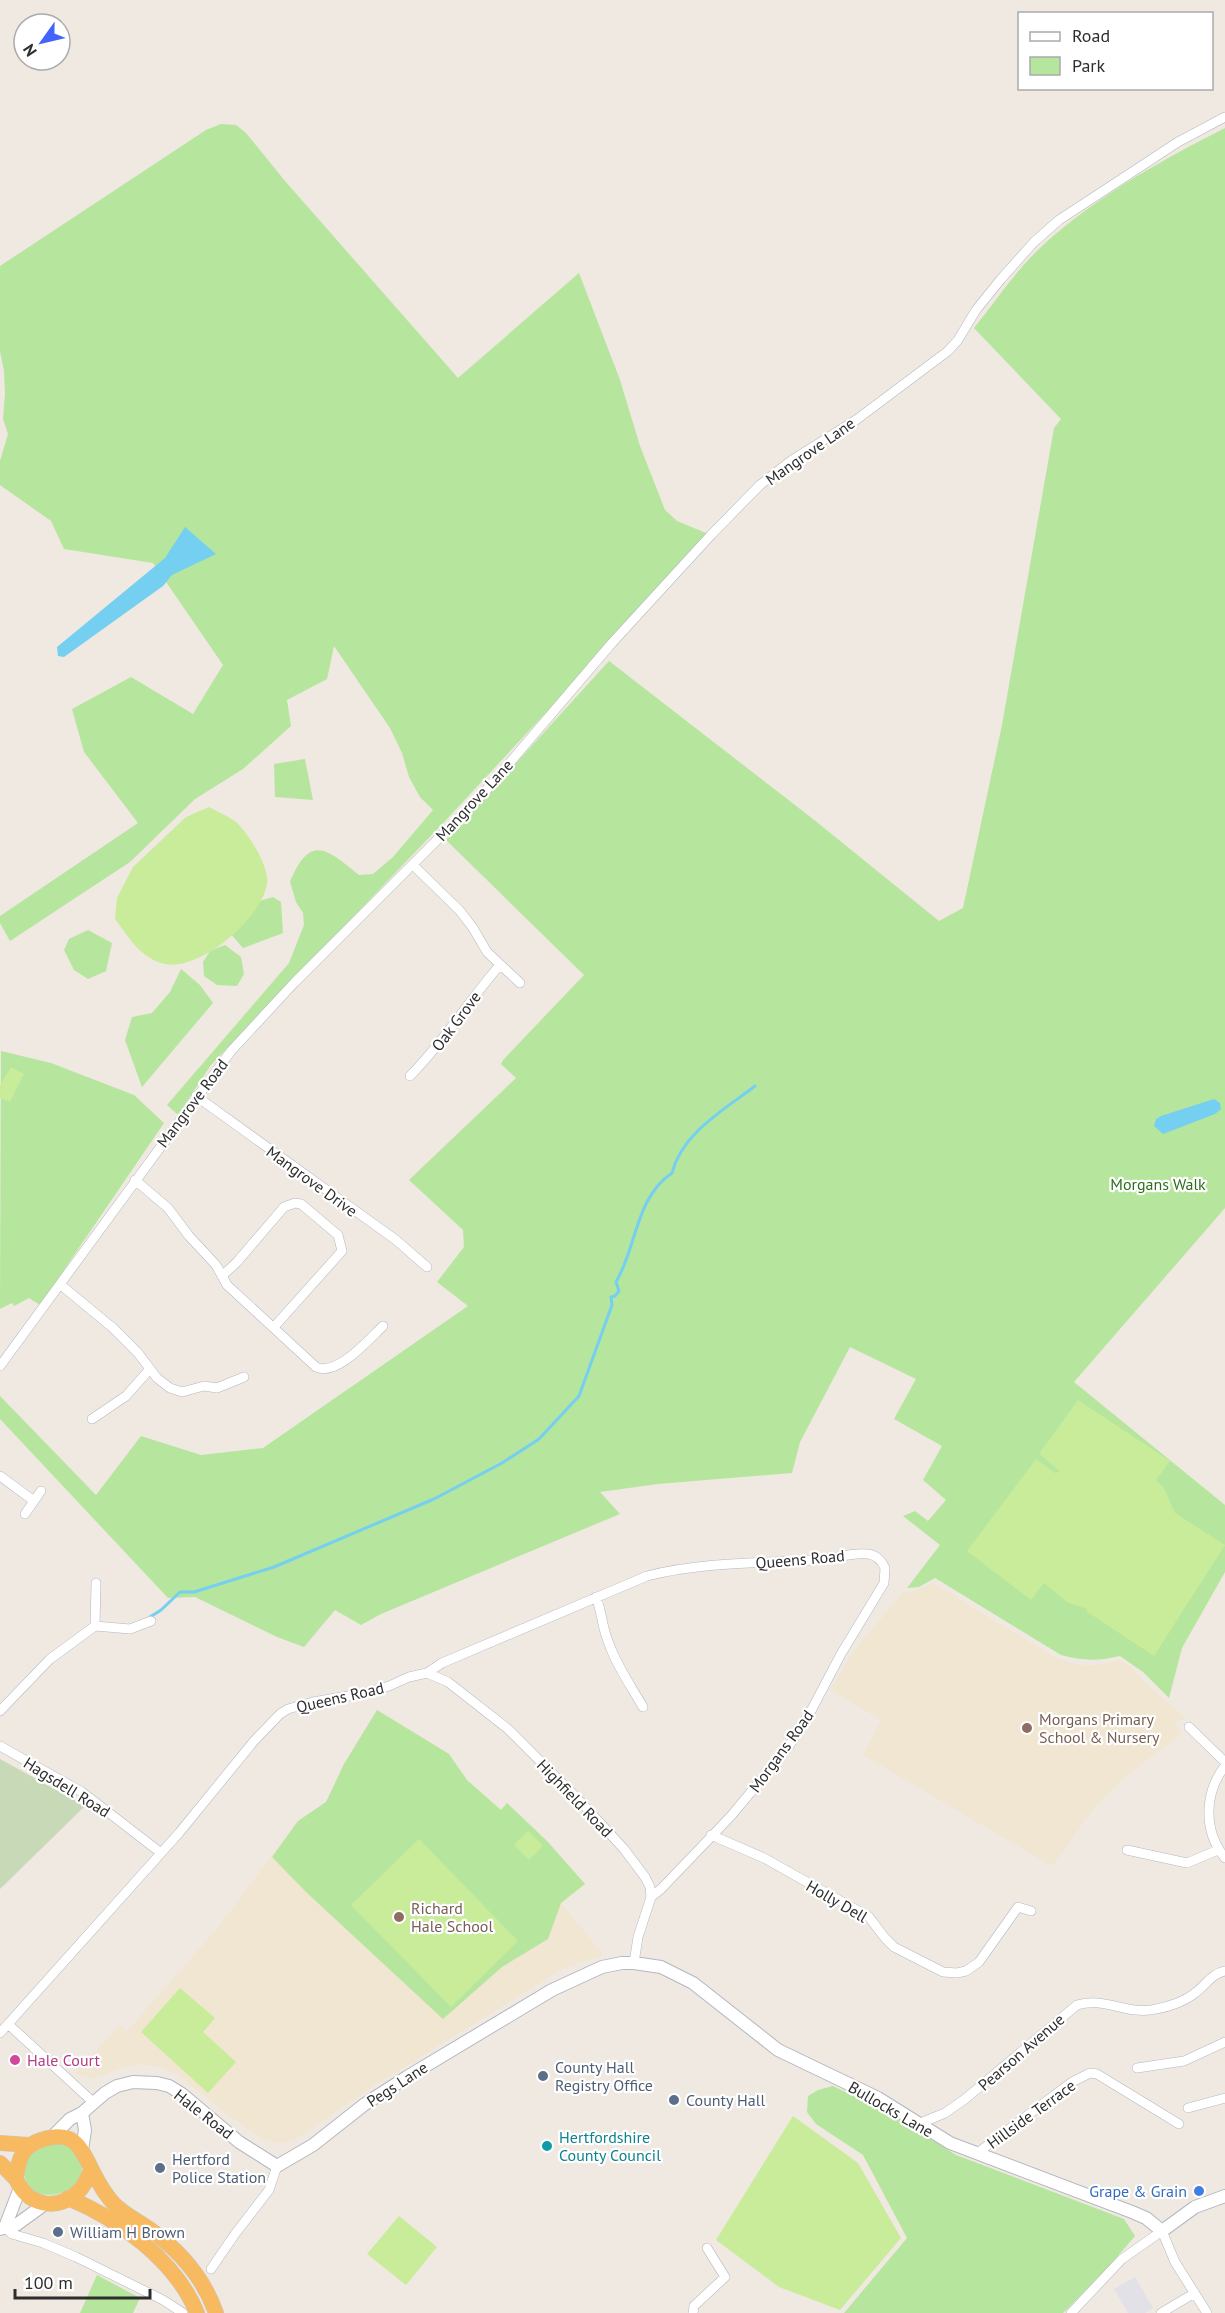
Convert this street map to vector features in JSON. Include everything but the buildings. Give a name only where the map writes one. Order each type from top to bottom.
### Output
[{"type":"highway","points":[[0,2143],[29,2145],[53,2136],[73,2142],[82,2150],[109,2199],[153,2232],[186,2261],[207,2292],[216,2313]]},
{"type":"highway","points":[[18,2183],[18,2162],[29,2145]]},
{"type":"highway","points":[[0,2163],[27,2196],[45,2204],[68,2198],[78,2192],[91,2170]]},
{"type":"highway","points":[[68,2198],[98,2213],[149,2249],[178,2279],[197,2313]]},
{"type":"main road","name":"Bullocks Lane","points":[[634,1963],[652,1964],[672,1971],[693,1983],[778,2050],[878,2098],[950,2143],[1132,2212],[1146,2218],[1162,2231]]},
{"type":"main road","name":"Pegs Lane","points":[[277,2166],[313,2145],[364,2104],[552,1990],[602,1967],[634,1963]]},
{"type":"main road","name":"Hale Road","points":[[53,2136],[70,2119],[82,2113],[93,2102],[117,2086],[133,2082],[157,2083],[169,2086],[239,2142],[277,2166]]},
{"type":"main road","points":[[82,2113],[85,2130],[82,2150]]},
{"type":"main road","points":[[3,2228],[18,2183]]},
{"type":"main road","points":[[1162,2231],[1194,2207],[1225,2196]]},
{"type":"main road","points":[[3,2228],[16,2225],[45,2204]]},
{"type":"street","name":"Mangrove Lane","points":[[413,865],[483,794],[612,643],[760,485],[792,460],[856,420],[948,351],[958,340],[975,310],[1000,279],[1034,242],[1059,220],[1178,142],[1225,117]]},
{"type":"street","points":[[413,865],[460,911],[473,928],[482,946],[520,983]]},
{"type":"street","name":"Mangrove Road","points":[[0,1365],[61,1285],[225,1058],[269,1009],[413,865]]},
{"type":"street","name":"Oak Grove","points":[[410,1076],[444,1039],[454,1022],[500,965]]},
{"type":"street","name":"Mangrove Drive","points":[[196,1096],[396,1240],[427,1267]]},
{"type":"street","points":[[135,1180],[168,1208],[189,1236],[216,1265],[227,1285],[316,1366],[326,1370],[352,1355],[383,1326]]},
{"type":"street","points":[[222,1276],[237,1262],[284,1207],[290,1204],[301,1204],[338,1235],[342,1251],[274,1327]]},
{"type":"street","points":[[61,1285],[120,1335],[163,1384],[182,1392],[204,1386],[217,1388],[244,1377]]},
{"type":"street","points":[[92,1419],[126,1396],[149,1370]]},
{"type":"street","points":[[0,1476],[34,1501]]},
{"type":"street","points":[[25,1514],[41,1491]]},
{"type":"street","name":"Queens Road","points":[[0,2033],[201,1808],[254,1741],[280,1714],[298,1706],[365,1693],[427,1673],[442,1663],[647,1576],[680,1569],[774,1561],[820,1560],[859,1554],[872,1555]]},
{"type":"street","name":"Morgans Road","points":[[651,1897],[731,1816],[775,1764],[812,1708],[884,1583],[886,1573],[883,1564],[872,1555]]},
{"type":"street","points":[[95,1626],[96,1583]]},
{"type":"street","points":[[596,1596],[611,1650],[643,1707]]},
{"type":"street","points":[[0,1711],[50,1659],[95,1626],[130,1629],[151,1621]]},
{"type":"street","name":"Highfield Road","points":[[427,1673],[448,1682],[469,1697],[508,1729],[551,1771],[624,1849],[645,1877],[650,1887],[651,1897]]},
{"type":"street","points":[[1189,1727],[1225,1764],[1213,1786],[1209,1810],[1210,1830],[1218,1850],[1225,1858]]},
{"type":"street","name":"Hagsdell Road","points":[[0,1746],[82,1792],[161,1853]]},
{"type":"street","name":"Holly Dell","points":[[711,1835],[764,1858],[869,1917],[894,1947],[944,1972],[957,1973],[974,1967],[985,1956],[1018,1906],[1031,1911]]},
{"type":"street","points":[[1127,1850],[1187,1863],[1218,1850]]},
{"type":"street","points":[[634,1963],[638,1937],[651,1897]]},
{"type":"street","name":"Pearson Avenue","points":[[918,2124],[945,2113],[965,2099],[1077,2005],[1093,2002],[1135,2011],[1155,2010],[1184,2000],[1194,1994],[1212,1976],[1225,1971]]},
{"type":"street","points":[[8,2024],[93,2102]]},
{"type":"street","points":[[1137,2068],[1184,2061],[1225,2042]]},
{"type":"street","name":"Hillside Terrace","points":[[976,2154],[1072,2082],[1090,2073],[1097,2074],[1179,2124]]},
{"type":"street","points":[[1188,2108],[1225,2098]]},
{"type":"street","points":[[212,2269],[235,2234],[269,2190],[277,2166]]},
{"type":"street","points":[[25,2218],[30,2239]]},
{"type":"street","points":[[3,2228],[12,2234],[76,2256],[171,2304],[183,2313]]},
{"type":"street","points":[[1071,2313],[1122,2259],[1162,2231],[1175,2262],[1207,2313]]},
{"type":"street","points":[[693,2313],[694,2306],[725,2277],[707,2248]]},
{"type":"street","points":[[1161,2313],[1193,2294]]},
{"type":"shaded area","name":"Morgans Primary School & Nursery","points":[[933,1583],[1053,1656],[1070,1663],[1098,1665],[1120,1660],[1186,1718],[1174,1723],[1181,1734],[1126,1776],[1094,1808],[1052,1866],[863,1755],[881,1720],[831,1690],[852,1653],[903,1592],[910,1593]]},
{"type":"shaded area","name":"Richard Hale School","points":[[377,1710],[449,1754],[467,1780],[501,1810],[507,1803],[547,1841],[585,1884],[561,1903],[603,1955],[562,1969],[371,2088],[296,2139],[280,2144],[263,2139],[233,2119],[181,2077],[163,2068],[141,2064],[120,2068],[94,2079],[75,2074],[120,2025],[127,2031],[216,1930],[298,1821],[326,1802],[344,1764]]},
{"type":"shaded area","points":[[1135,2277],[1153,2308],[1145,2313],[1128,2313],[1114,2289]]},
{"type":"green space","points":[[221,124],[236,125],[246,133],[285,181],[458,378],[579,273],[620,380],[640,446],[665,510],[677,521],[711,535],[446,820],[211,1065],[178,1115],[167,1105],[289,963],[304,925],[303,913],[296,902],[290,882],[305,857],[312,851],[320,850],[338,858],[359,875],[373,874],[393,857],[433,810],[420,797],[409,777],[402,753],[390,728],[334,646],[327,679],[287,700],[291,726],[243,769],[195,799],[130,862],[10,941],[0,923],[0,916],[138,823],[84,752],[72,709],[131,677],[193,714],[223,665],[153,563],[64,549],[51,521],[0,485],[0,461],[8,434],[3,419],[5,394],[0,351],[0,266],[206,130]]},
{"type":"green space","name":"Morgans Walk","points":[[1225,128],[1225,1208],[1074,1382],[1225,1505],[1225,1572],[1182,1648],[1169,1698],[1143,1672],[1120,1656],[1090,1660],[1061,1655],[935,1578],[919,1587],[907,1588],[940,1545],[903,1516],[915,1511],[928,1521],[946,1500],[923,1480],[942,1446],[894,1419],[916,1379],[850,1347],[800,1442],[792,1473],[658,1484],[600,1492],[620,1514],[381,1614],[361,1625],[335,1610],[304,1647],[277,1637],[195,1597],[168,1598],[0,1419],[0,1396],[96,1495],[141,1436],[201,1455],[263,1448],[468,1306],[437,1282],[464,1247],[463,1230],[409,1180],[516,1078],[501,1064],[503,1060],[584,975],[446,840],[609,661],[813,819],[939,921],[963,908],[1002,725],[1054,428],[1061,419],[974,328],[1031,257],[1074,219],[1123,185]]},
{"type":"green space","points":[[305,759],[313,800],[275,797],[274,764]]},
{"type":"green space","points":[[209,807],[242,828],[258,852],[265,869],[267,884],[253,912],[226,941],[192,960],[176,964],[161,963],[146,956],[129,939],[115,919],[117,898],[133,867],[186,817]]},
{"type":"green space","points":[[273,897],[281,902],[283,933],[243,948],[230,933],[256,902]]},
{"type":"green space","points":[[88,930],[112,943],[106,971],[88,979],[74,970],[64,950],[69,939]]},
{"type":"green space","points":[[225,945],[241,957],[244,974],[237,986],[217,985],[204,976],[203,962],[210,951]]},
{"type":"green space","points":[[181,969],[200,985],[213,1003],[142,1087],[125,1040],[132,1017],[152,1013],[170,992]]},
{"type":"green space","points":[[1,1051],[51,1063],[134,1095],[164,1123],[40,1305],[29,1298],[14,1306],[12,1303],[0,1309]]},
{"type":"green space","points":[[11,1067],[24,1074],[10,1102],[0,1098],[0,1085]]},
{"type":"green space","points":[[1078,1400],[1170,1461],[1156,1480],[1164,1488],[1175,1513],[1225,1545],[1154,1656],[1086,1611],[1087,1609],[1067,1602],[1044,1583],[1031,1600],[967,1551],[1036,1459],[1055,1473],[1060,1471],[1039,1454]]},
{"type":"green space","points":[[377,1710],[449,1754],[467,1780],[501,1810],[507,1803],[547,1841],[585,1884],[561,1903],[548,1939],[502,1967],[443,2019],[306,1892],[272,1857],[298,1821],[326,1802],[344,1764]]},
{"type":"green space","points":[[0,1759],[85,1806],[0,1889]]},
{"type":"green space","points":[[528,1831],[543,1846],[529,1860],[514,1845]]},
{"type":"green space","points":[[419,1839],[518,1941],[451,2007],[351,1905]]},
{"type":"green space","points":[[180,1988],[215,2018],[203,2032],[236,2062],[208,2093],[141,2032]]},
{"type":"green space","points":[[833,2086],[894,2116],[956,2155],[1124,2219],[1135,2236],[1103,2273],[1063,2313],[844,2313],[907,2238],[863,2155],[816,2124],[807,2112],[808,2096],[818,2090]]},
{"type":"green space","points":[[793,2116],[858,2163],[901,2238],[840,2310],[779,2287],[716,2240]]},
{"type":"green space","points":[[52,2142],[71,2147],[81,2164],[81,2174],[74,2186],[62,2193],[41,2194],[26,2182],[25,2164],[33,2151]]},
{"type":"green space","points":[[399,2216],[437,2247],[406,2285],[367,2254]]},
{"type":"green space","points":[[97,2275],[140,2298],[133,2313],[80,2313]]},
{"type":"water","points":[[185,527],[216,554],[172,575],[163,586],[64,657],[58,656],[57,647],[165,558]]},
{"type":"water","points":[[1214,1099],[1220,1103],[1221,1109],[1215,1114],[1163,1134],[1154,1126],[1156,1119],[1161,1116]]},
{"type":"waterway","points":[[150,1617],[180,1592],[194,1592],[274,1567],[434,1499],[502,1463],[539,1439],[579,1396],[612,1305],[611,1297],[619,1291],[616,1282],[651,1196],[660,1183],[672,1173],[677,1159],[694,1134],[755,1086]]},
{"type":"place","name":"Morgans Primary School & Nursery","points":[[1027,1728]]},
{"type":"place","name":"Richard Hale School","points":[[399,1917]]},
{"type":"place","name":"Hale Court","points":[[15,2060]]},
{"type":"place","name":"County Hall Registry Office","points":[[543,2076]]},
{"type":"place","name":"County Hall","points":[[674,2100]]},
{"type":"place","name":"Hertfordshire County Council","points":[[547,2146]]},
{"type":"place","name":"Hertford Police Station","points":[[160,2168]]},
{"type":"place","name":"Grape & Grain","points":[[1199,2191]]},
{"type":"place","name":"William H Brown","points":[[58,2232]]}]
